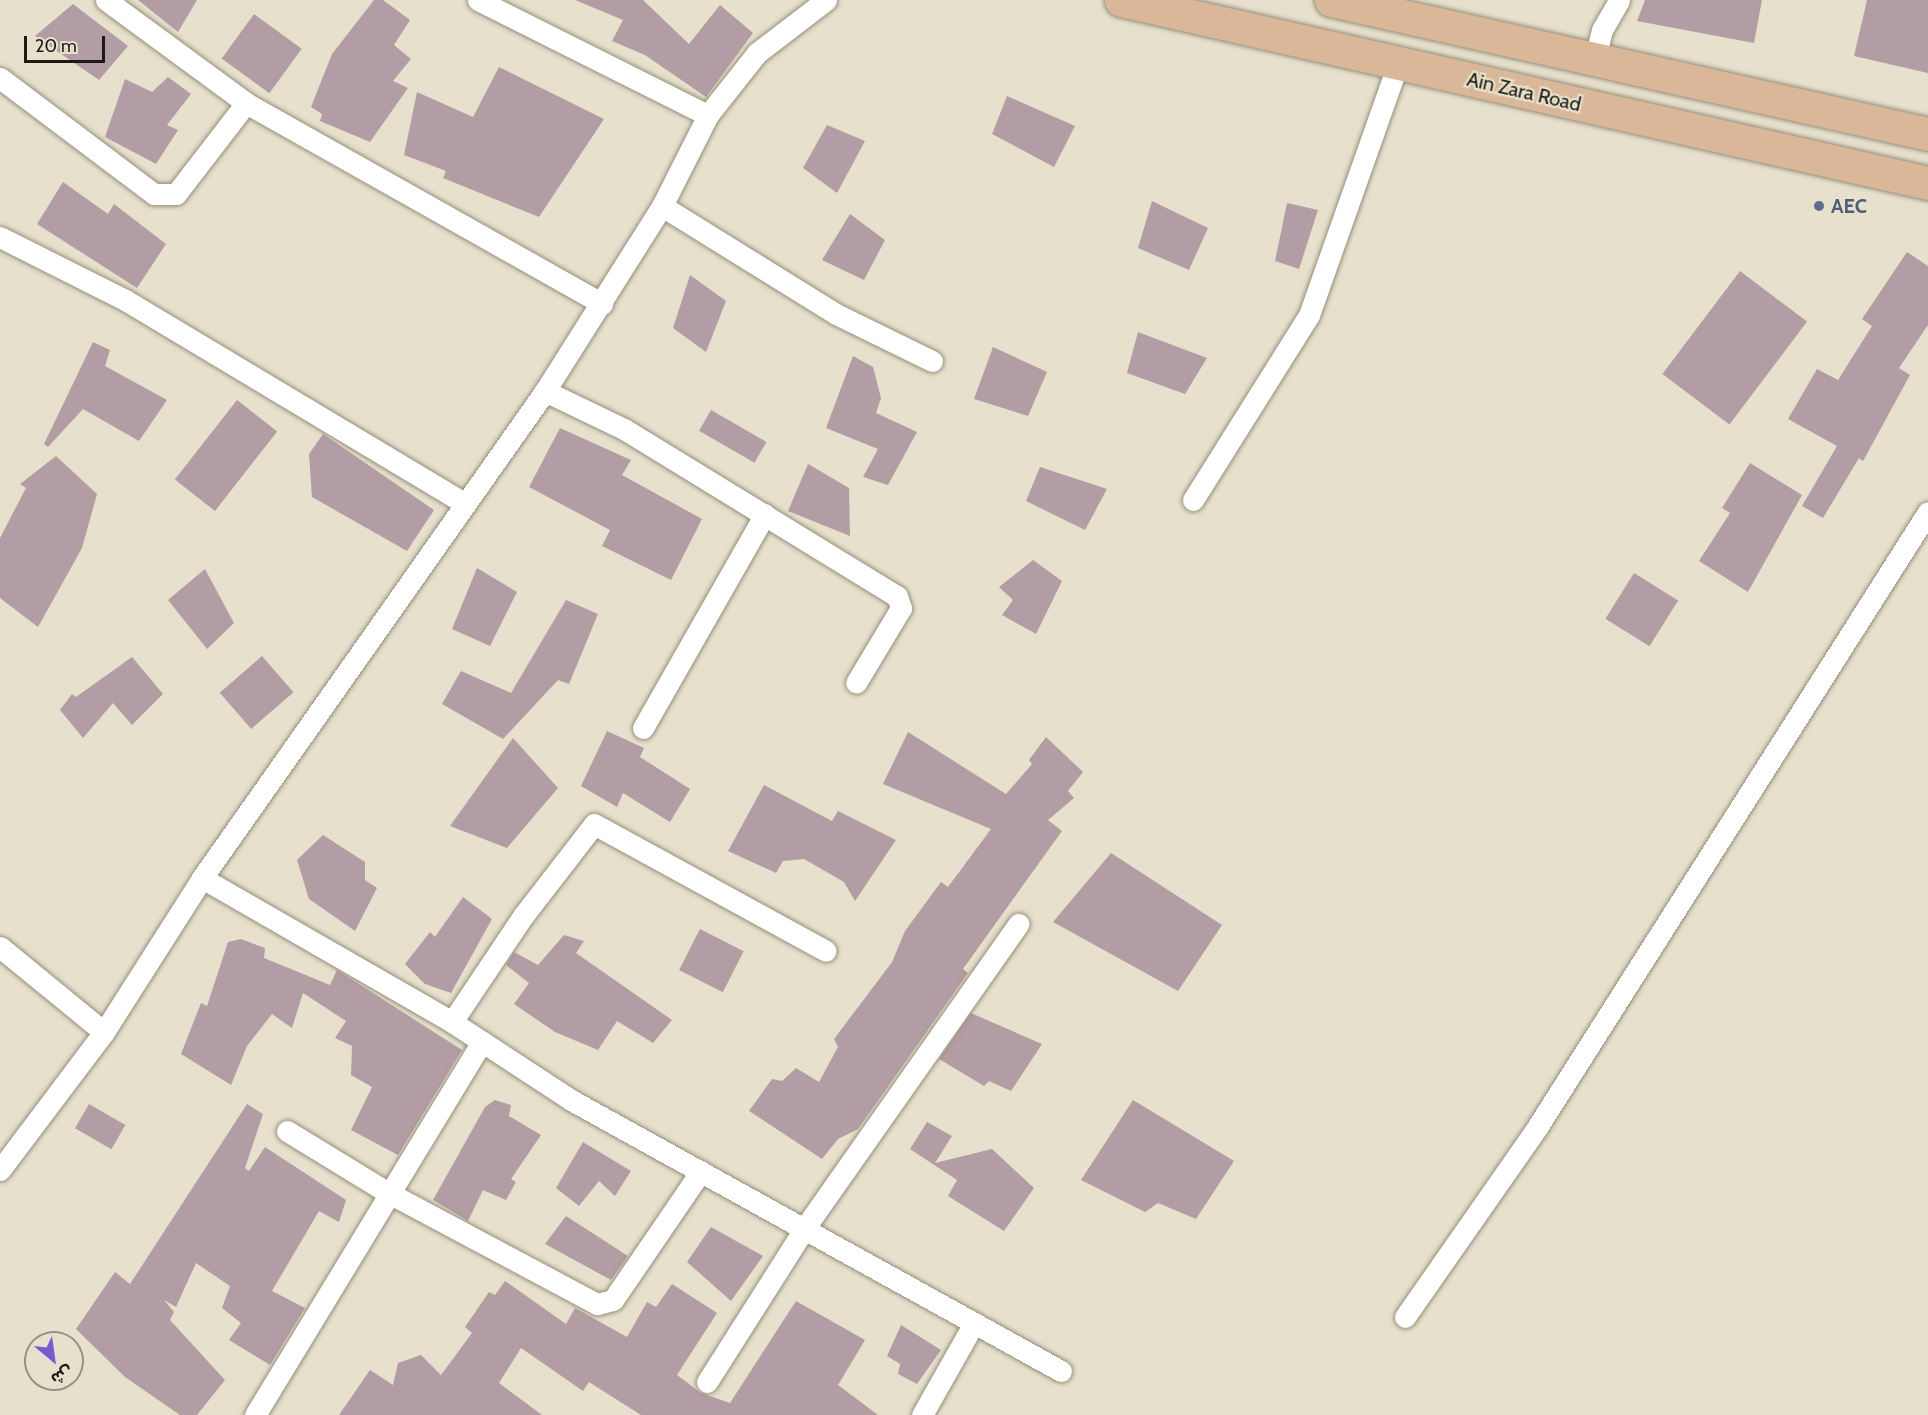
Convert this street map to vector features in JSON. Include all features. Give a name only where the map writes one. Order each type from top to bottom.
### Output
[{"type":"main road","name":"Ain Zara Road","points":[[1121,0],[1928,183]]},
{"type":"main road","points":[[1331,0],[1928,134]]},
{"type":"street","points":[[106,0],[246,103],[602,304]]},
{"type":"street","points":[[478,0],[708,115]]},
{"type":"street","points":[[0,1170],[104,1032],[202,878],[462,502],[545,391],[662,206],[708,115],[757,53],[826,0]]},
{"type":"street","points":[[1595,58],[1602,30],[1619,0]]},
{"type":"street","points":[[1193,500],[1309,315],[1398,64]]},
{"type":"street","points":[[0,78],[154,194],[176,194],[246,103]]},
{"type":"street","points":[[662,206],[836,314],[932,361]]},
{"type":"street","points":[[0,237],[125,300],[462,502]]},
{"type":"street","points":[[545,391],[624,429],[765,514],[901,602],[856,683]]},
{"type":"street","points":[[1405,1317],[1538,1126],[1928,512]]},
{"type":"street","points":[[643,728],[765,514]]},
{"type":"street","points":[[452,1022],[523,916],[594,824],[826,951]]},
{"type":"street","points":[[202,878],[452,1022],[571,1100],[1061,1371]]},
{"type":"street","points":[[707,1382],[804,1229],[1018,924]]},
{"type":"street","points":[[0,947],[104,1032]]},
{"type":"street","points":[[255,1415],[387,1192],[482,1041]]},
{"type":"street","points":[[287,1131],[387,1192],[604,1304],[613,1300],[701,1171]]},
{"type":"street","points":[[922,1415],[974,1323]]},
{"type":"building","points":[[138,0],[197,0],[178,32]]},
{"type":"building","points":[[374,0],[383,0],[410,20],[394,45],[411,59],[393,81],[408,88],[370,142],[320,121],[322,114],[311,107],[332,54]]},
{"type":"building","points":[[575,0],[643,0],[689,44],[720,5],[753,33],[706,97],[645,55],[612,41],[623,20]]},
{"type":"building","points":[[1645,0],[1762,0],[1754,43],[1637,21]]},
{"type":"building","points":[[1867,0],[1928,0],[1928,73],[1854,56]]},
{"type":"building","points":[[73,4],[128,46],[99,80],[35,36]]},
{"type":"building","points":[[254,14],[302,49],[269,93],[222,58]]},
{"type":"building","points":[[499,67],[604,119],[539,217],[443,178],[446,171],[404,155],[417,92],[473,117]]},
{"type":"building","points":[[168,77],[191,94],[167,125],[178,130],[156,164],[105,137],[125,79],[152,92]]},
{"type":"building","points":[[1007,96],[1075,126],[1054,167],[992,134]]},
{"type":"building","points":[[827,125],[865,141],[837,193],[803,168]]},
{"type":"building","points":[[63,182],[108,214],[114,204],[166,244],[137,288],[37,224]]},
{"type":"building","points":[[1152,201],[1208,228],[1189,270],[1138,248]]},
{"type":"building","points":[[1287,203],[1318,210],[1299,269],[1275,261]]},
{"type":"building","points":[[850,214],[885,240],[864,280],[822,260]]},
{"type":"building","points":[[1907,252],[1928,266],[1928,325],[1899,368],[1910,375],[1863,461],[1859,458],[1823,518],[1802,506],[1837,446],[1788,419],[1817,369],[1838,380],[1872,326],[1862,319]]},
{"type":"building","points":[[1740,271],[1807,322],[1729,425],[1662,374]]},
{"type":"building","points":[[690,275],[726,301],[706,352],[673,328]]},
{"type":"building","points":[[1138,332],[1207,358],[1185,394],[1127,373]]},
{"type":"building","points":[[93,342],[110,350],[105,366],[167,400],[139,441],[83,409],[48,447],[44,444]]},
{"type":"building","points":[[993,347],[1047,372],[1028,416],[974,399]]},
{"type":"building","points":[[853,356],[873,367],[881,398],[876,413],[917,432],[888,485],[863,477],[878,449],[826,428]]},
{"type":"building","points":[[237,400],[277,431],[215,511],[175,480]]},
{"type":"building","points":[[711,410],[766,442],[754,463],[699,431]]},
{"type":"building","points":[[560,428],[631,460],[622,475],[702,519],[671,580],[602,546],[610,530],[529,487]]},
{"type":"building","points":[[323,434],[434,510],[407,551],[312,497],[309,454]]},
{"type":"building","points":[[56,456],[97,494],[82,548],[38,627],[0,598],[0,538],[26,488],[20,484]]},
{"type":"building","points":[[1750,463],[1802,495],[1748,592],[1699,561],[1730,513],[1722,508]]},
{"type":"building","points":[[808,464],[849,488],[850,536],[788,511]]},
{"type":"building","points":[[1040,467],[1107,489],[1085,530],[1026,501]]},
{"type":"building","points":[[1033,560],[1062,581],[1036,634],[1002,615],[1013,600],[999,587]]},
{"type":"building","points":[[477,568],[517,592],[490,646],[452,629]]},
{"type":"building","points":[[205,569],[234,623],[207,649],[168,600]]},
{"type":"building","points":[[1634,573],[1678,601],[1649,646],[1605,619]]},
{"type":"building","points":[[566,600],[598,614],[569,684],[558,680],[503,739],[442,704],[461,671],[511,693]]},
{"type":"building","points":[[262,656],[293,692],[251,729],[220,693]]},
{"type":"building","points":[[132,657],[163,694],[132,725],[113,703],[83,738],[60,710],[72,694],[76,697]]},
{"type":"building","points":[[607,731],[644,748],[640,757],[690,789],[670,822],[623,793],[617,807],[581,786]]},
{"type":"building","points":[[908,732],[1006,794],[1032,764],[1029,760],[1046,737],[1083,772],[1068,791],[1074,798],[1048,820],[1062,831],[963,969],[968,973],[858,1129],[838,1139],[822,1159],[749,1111],[772,1079],[782,1081],[796,1068],[819,1082],[838,1047],[834,1039],[892,962],[905,931],[941,882],[948,887],[991,829],[883,784]]},
{"type":"building","points":[[513,738],[558,788],[507,848],[450,826]]},
{"type":"building","points":[[764,785],[832,821],[838,811],[896,840],[855,901],[844,882],[804,859],[783,861],[776,873],[728,851]]},
{"type":"building","points":[[323,835],[365,862],[365,880],[377,888],[355,931],[309,899],[297,860]]},
{"type":"building","points":[[1111,853],[1222,925],[1178,991],[1053,922]]},
{"type":"building","points":[[463,897],[492,919],[451,993],[425,984],[405,964],[430,932],[435,937]]},
{"type":"building","points":[[700,929],[744,951],[723,992],[679,970]]},
{"type":"building","points":[[564,935],[584,941],[576,953],[672,1020],[653,1043],[617,1021],[598,1050],[555,1032],[514,1004],[529,983],[506,965],[514,952],[538,965]]},
{"type":"building","points":[[241,939],[265,948],[264,958],[330,985],[337,970],[462,1050],[398,1155],[351,1130],[372,1087],[351,1075],[352,1046],[335,1038],[346,1021],[303,993],[292,1028],[272,1014],[247,1046],[231,1085],[181,1054],[201,1003],[207,1006],[228,942]]},
{"type":"building","points":[[971,1013],[1042,1044],[1011,1091],[989,1081],[984,1086],[939,1059]]},
{"type":"building","points":[[495,1100],[511,1105],[509,1116],[541,1135],[511,1179],[516,1182],[506,1200],[483,1190],[468,1221],[433,1200],[485,1107]]},
{"type":"building","points":[[1133,1100],[1234,1161],[1196,1219],[1158,1203],[1145,1212],[1081,1180]]},
{"type":"building","points":[[89,1104],[125,1125],[111,1149],[75,1128]]},
{"type":"building","points":[[247,1104],[263,1114],[245,1168],[249,1171],[265,1147],[346,1200],[339,1222],[319,1211],[272,1291],[305,1308],[270,1365],[229,1340],[241,1323],[222,1308],[230,1286],[196,1263],[176,1307],[164,1300],[174,1312],[170,1320],[225,1380],[197,1415],[180,1415],[125,1377],[84,1337],[84,1331],[76,1329],[115,1272],[130,1284]]},
{"type":"building","points":[[927,1122],[952,1136],[935,1163],[992,1149],[1034,1188],[1004,1231],[948,1196],[957,1180],[910,1149]]},
{"type":"building","points":[[583,1142],[631,1171],[615,1196],[599,1181],[579,1206],[556,1188]]},
{"type":"building","points":[[566,1216],[628,1256],[611,1280],[545,1244]]},
{"type":"building","points":[[711,1227],[763,1256],[731,1301],[687,1262]]},
{"type":"building","points":[[505,1281],[566,1324],[575,1308],[627,1337],[647,1302],[656,1307],[672,1284],[717,1313],[677,1375],[701,1393],[730,1403],[796,1301],[865,1340],[838,1385],[878,1415],[641,1415],[589,1382],[583,1391],[521,1348],[499,1383],[542,1415],[339,1415],[370,1370],[393,1385],[398,1363],[421,1355],[441,1375],[472,1333],[465,1327],[489,1292],[495,1295]]},
{"type":"building","points":[[901,1325],[941,1350],[917,1384],[898,1374],[900,1364],[887,1356]]},
{"type":"place","name":"AEC","points":[[1819,206]]}]
